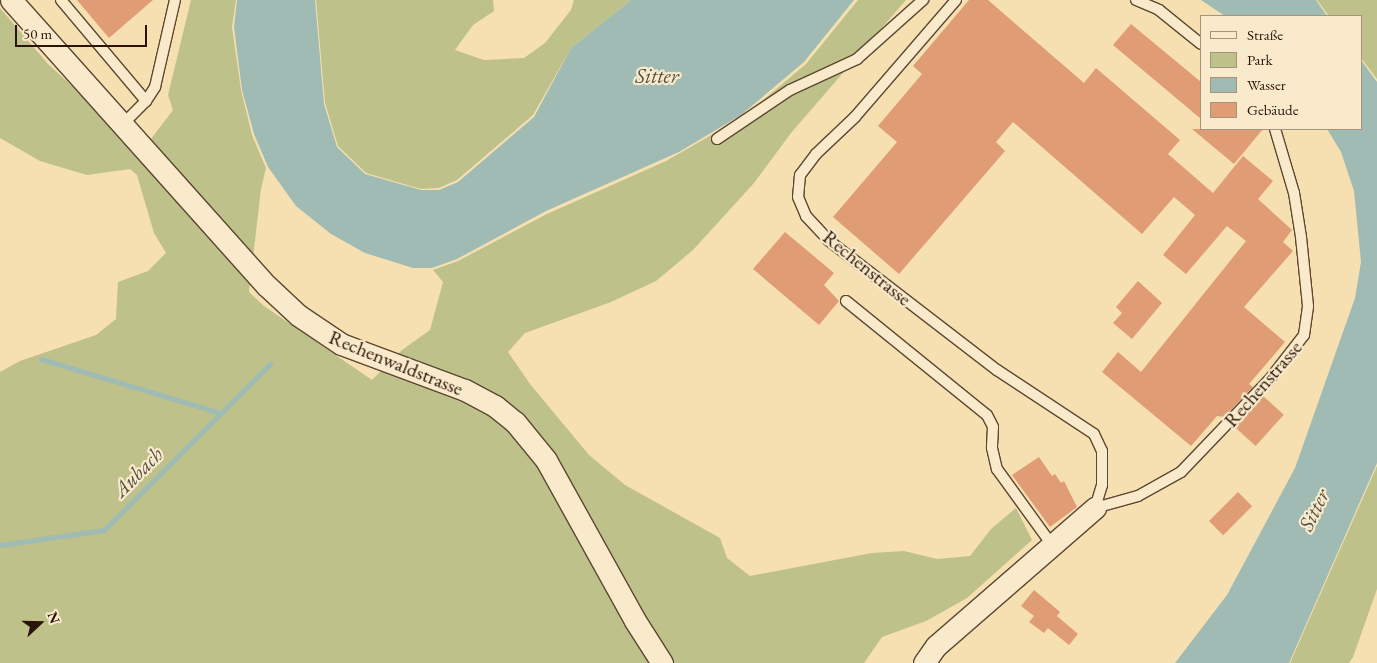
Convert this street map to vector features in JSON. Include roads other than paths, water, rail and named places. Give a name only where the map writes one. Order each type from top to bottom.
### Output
[{"type":"street","name":"Rechenwaldstrasse","points":[[11,0],[124,122],[266,286],[318,331],[367,355],[465,390],[495,406],[515,422],[546,460],[634,619],[662,663]]},
{"type":"street","name":"Rechenstrasse","points":[[924,663],[936,646],[1095,508]]},
{"type":"lane","points":[[61,0],[146,101]]},
{"type":"lane","points":[[124,122],[146,101],[161,67],[175,0]]},
{"type":"lane","points":[[717,139],[790,90],[857,59],[923,0]]},
{"type":"lane","name":"Rechenstrasse","points":[[956,0],[855,117],[816,154],[800,175],[798,197],[806,216],[828,240],[997,370],[1094,434],[1102,451],[1102,485],[1095,508]]},
{"type":"lane","points":[[1136,0],[1158,10],[1200,43]]},
{"type":"lane","name":"Rechenstrasse","points":[[1095,508],[1138,496],[1181,472],[1269,380],[1304,335],[1308,306],[1301,237],[1294,193],[1275,130]]},
{"type":"lane","points":[[846,301],[987,415],[993,427],[992,448],[997,469],[1052,545]]},
{"type":"water","name":"Sitter","points":[[237,0],[315,0],[324,104],[337,147],[365,174],[421,190],[439,190],[458,182],[534,117],[571,48],[631,0],[854,0],[804,62],[741,115],[679,152],[546,211],[457,259],[432,268],[413,268],[365,253],[331,234],[296,206],[268,167],[254,134],[242,90],[234,27]]},
{"type":"water","points":[[1201,0],[1316,0],[1326,15],[1224,15]]},
{"type":"water","name":"Sitter","points":[[1362,61],[1377,82],[1377,463],[1289,663],[1175,663],[1227,595],[1295,468],[1355,298],[1361,262],[1354,191],[1341,152],[1328,130],[1362,130]]},
{"type":"waterway","points":[[41,359],[221,413]]},
{"type":"waterway","name":"Aubach","points":[[0,545],[104,530],[270,364]]}]
